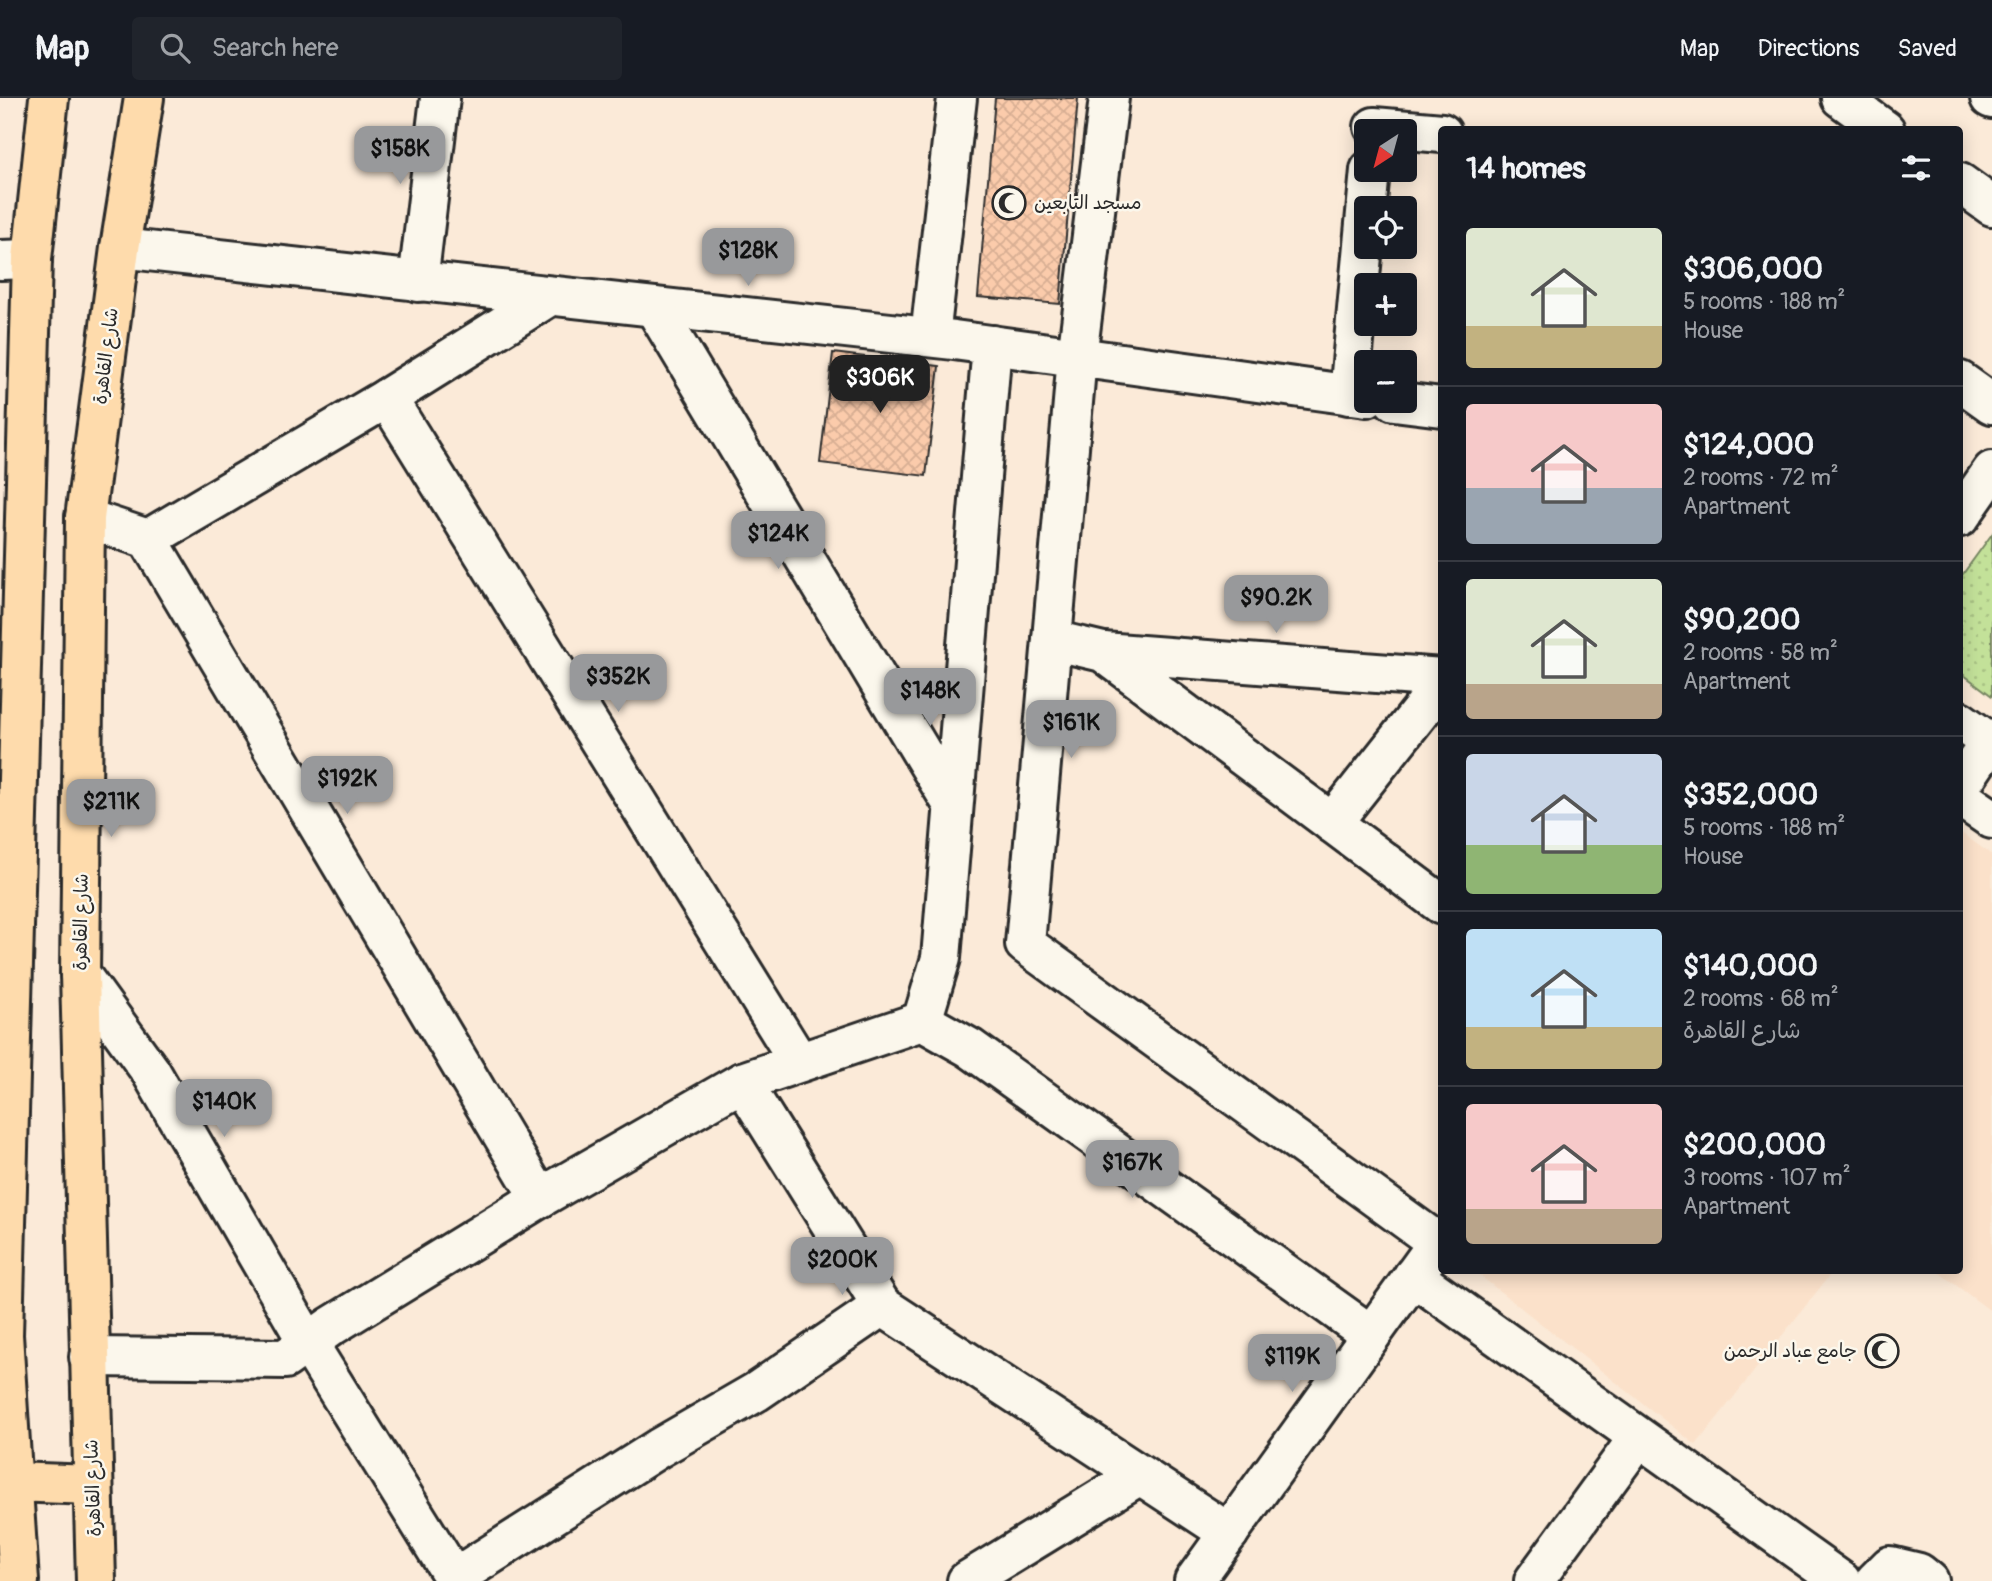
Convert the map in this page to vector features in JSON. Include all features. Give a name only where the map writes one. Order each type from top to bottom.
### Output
[{"type":"main road","points":[[12,1563],[13,1482],[2,1335],[16,260],[49,98]]},
{"type":"main road","name":"شارع القاهرة","points":[[96,1581],[80,974],[85,518],[120,248],[144,98]]},
{"type":"main road","points":[[13,1482],[92,1485]]},
{"type":"street","points":[[418,282],[440,98]]},
{"type":"street","points":[[930,337],[957,98]]},
{"type":"street","points":[[1109,98],[1077,357],[1025,944],[1438,1238]]},
{"type":"street","points":[[1841,98],[1880,126]]},
{"type":"street","points":[[1418,129],[1438,133]]},
{"type":"street","points":[[1360,350],[1369,182]]},
{"type":"street","points":[[1963,185],[1992,206]]},
{"type":"street","points":[[120,248],[930,337],[1354,395]]},
{"type":"street","points":[[148,538],[387,398],[550,296]]},
{"type":"street","points":[[654,307],[953,805]]},
{"type":"street","points":[[922,1021],[941,958],[992,345]]},
{"type":"street","points":[[1963,383],[1992,404]]},
{"type":"street","points":[[387,398],[799,1062]]},
{"type":"street","points":[[1417,404],[1438,406]]},
{"type":"street","points":[[1963,513],[1992,471]]},
{"type":"street","points":[[85,518],[148,538],[540,1198]]},
{"type":"street","points":[[1052,640],[1103,652],[1438,678]]},
{"type":"street","points":[[1103,652],[1438,902]]},
{"type":"street","points":[[1332,823],[1438,689]]},
{"type":"street","points":[[1963,780],[1983,737]]},
{"type":"street","points":[[1963,799],[1992,820]]},
{"type":"street","points":[[80,974],[151,1072],[308,1343],[455,1580],[659,1448],[756,1392],[881,1306]]},
{"type":"street","points":[[89,1357],[285,1359],[330,1327],[540,1198],[742,1082],[922,1021],[970,1048],[1371,1335]]},
{"type":"street","points":[[742,1082],[881,1306],[1229,1533]]},
{"type":"street","points":[[1194,1581],[1438,1242]]},
{"type":"street","points":[[1413,1276],[1841,1581]]},
{"type":"street","points":[[1534,1581],[1638,1438]]},
{"type":"street","points":[[967,1581],[1138,1476]]},
{"type":"street","points":[[1875,1581],[1890,1566],[1919,1573],[1929,1581]]},
{"type":"shaded area","points":[[1963,834],[1992,855],[1992,1312],[1941,1274],[1963,1274]]},
{"type":"shaded area","points":[[1478,1274],[1831,1274],[1696,1445]]},
{"type":"green space","points":[[1992,534],[1992,696],[1963,674],[1963,574]]},
{"type":"building","points":[[995,98],[1078,98],[1060,304],[978,297]]},
{"type":"building","points":[[833,353],[939,366],[926,476],[820,463]]},
{"type":"place","name":"مسجد التابعين","points":[[1009,203]]},
{"type":"place","name":"جامع عباد الرحمن","points":[[1882,1351]]}]
